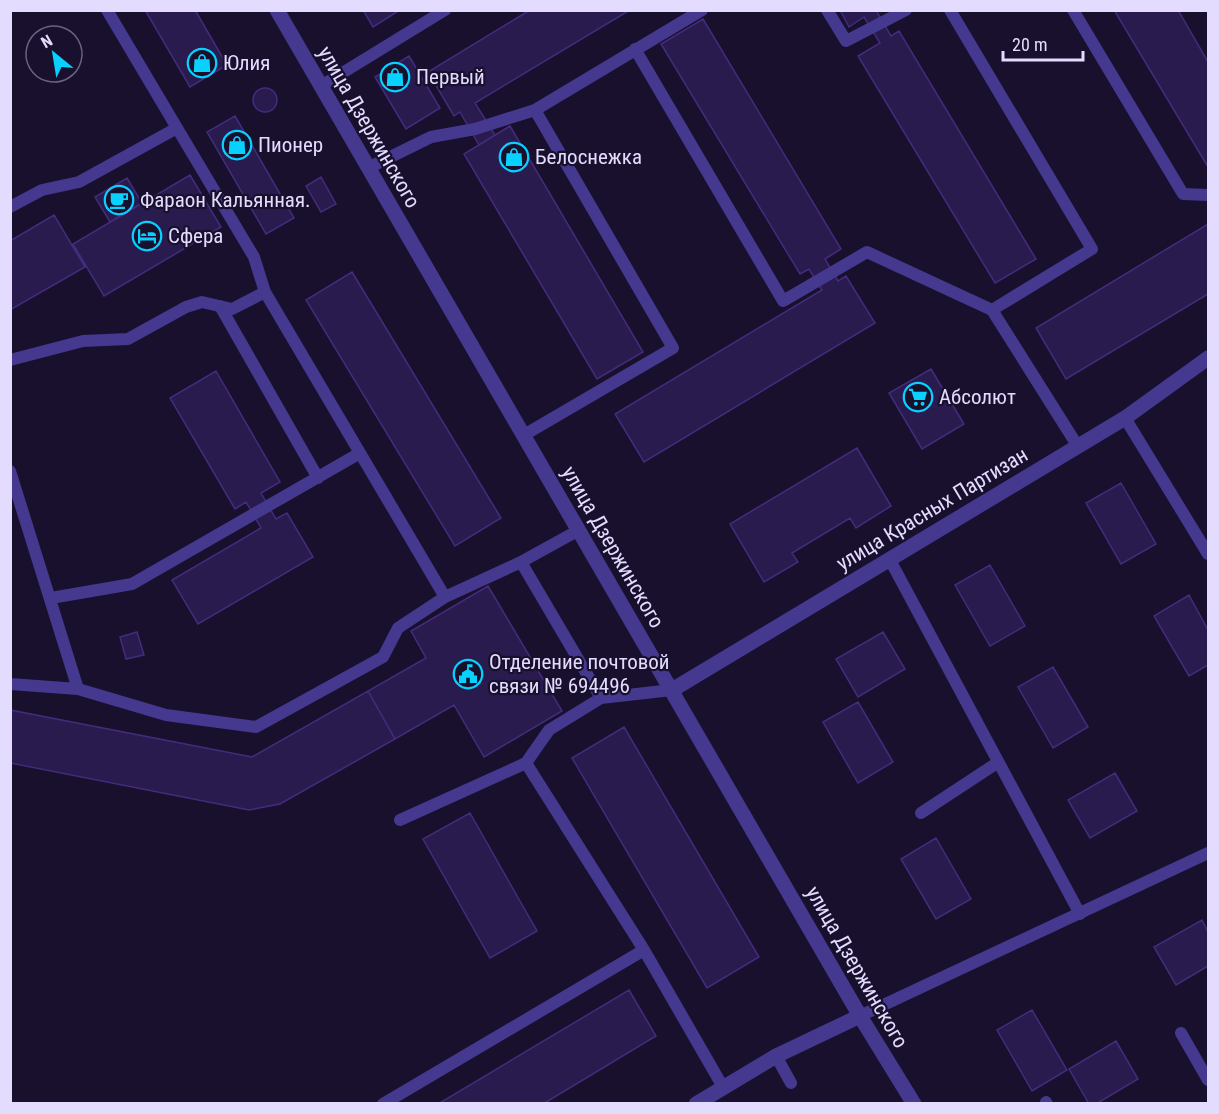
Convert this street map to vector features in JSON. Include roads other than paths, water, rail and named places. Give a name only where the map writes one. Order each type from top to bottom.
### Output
[{"type":"street","name":"улица Дзержинского","points":[[277,10],[860,1016],[914,1104]]},
{"type":"street","name":"улица Красных Партизан","points":[[672,690],[1125,418],[1209,358]]},
{"type":"street","points":[[696,1104],[776,1056],[860,1016]]},
{"type":"lane","points":[[107,10],[254,257],[266,292],[445,597]]},
{"type":"lane","points":[[321,86],[445,10]]},
{"type":"lane","points":[[368,168],[431,137],[475,129],[535,110],[702,10]]},
{"type":"lane","points":[[827,10],[846,41],[906,10]]},
{"type":"lane","points":[[950,10],[1092,249],[992,310]]},
{"type":"lane","points":[[1073,10],[1183,194],[1209,195]]},
{"type":"lane","points":[[635,50],[783,301],[867,252],[992,310],[1077,445]]},
{"type":"lane","points":[[524,435],[674,348],[535,110]]},
{"type":"lane","points":[[10,207],[42,190],[79,182],[177,128]]},
{"type":"lane","points":[[10,360],[83,341],[128,339],[186,307],[202,302],[232,309],[266,292]]},
{"type":"lane","points":[[220,306],[318,478]]},
{"type":"lane","points":[[1125,418],[1209,554]]},
{"type":"lane","points":[[51,598],[132,584],[360,453]]},
{"type":"lane","points":[[10,471],[78,689]]},
{"type":"lane","points":[[10,684],[78,689],[166,715],[256,727],[382,657],[398,628],[445,597],[521,562],[579,530]]},
{"type":"lane","points":[[890,560],[1080,914]]},
{"type":"lane","points":[[521,562],[601,698]]},
{"type":"lane","points":[[400,820],[526,763],[549,730],[601,698],[672,690]]},
{"type":"lane","points":[[526,763],[644,950],[723,1087]]},
{"type":"lane","points":[[921,813],[997,763]]},
{"type":"lane","points":[[860,1016],[1209,853]]},
{"type":"lane","points":[[383,1104],[644,950]]},
{"type":"lane","points":[[1181,1033],[1209,1080]]},
{"type":"lane","points":[[776,1056],[791,1083]]},
{"type":"place","name":"Юлия","points":[[202,63]]},
{"type":"place","name":"Первый","points":[[395,77]]},
{"type":"place","name":"Пионер","points":[[237,145]]},
{"type":"place","name":"Белоснежка","points":[[514,157]]},
{"type":"place","name":"Фараон Кальянная.","points":[[119,200]]},
{"type":"place","name":"Сфера","points":[[147,236]]},
{"type":"place","name":"Абсолют","points":[[918,397]]},
{"type":"place","name":"Отделение почтовой связи № 694496","points":[[468,674]]}]
